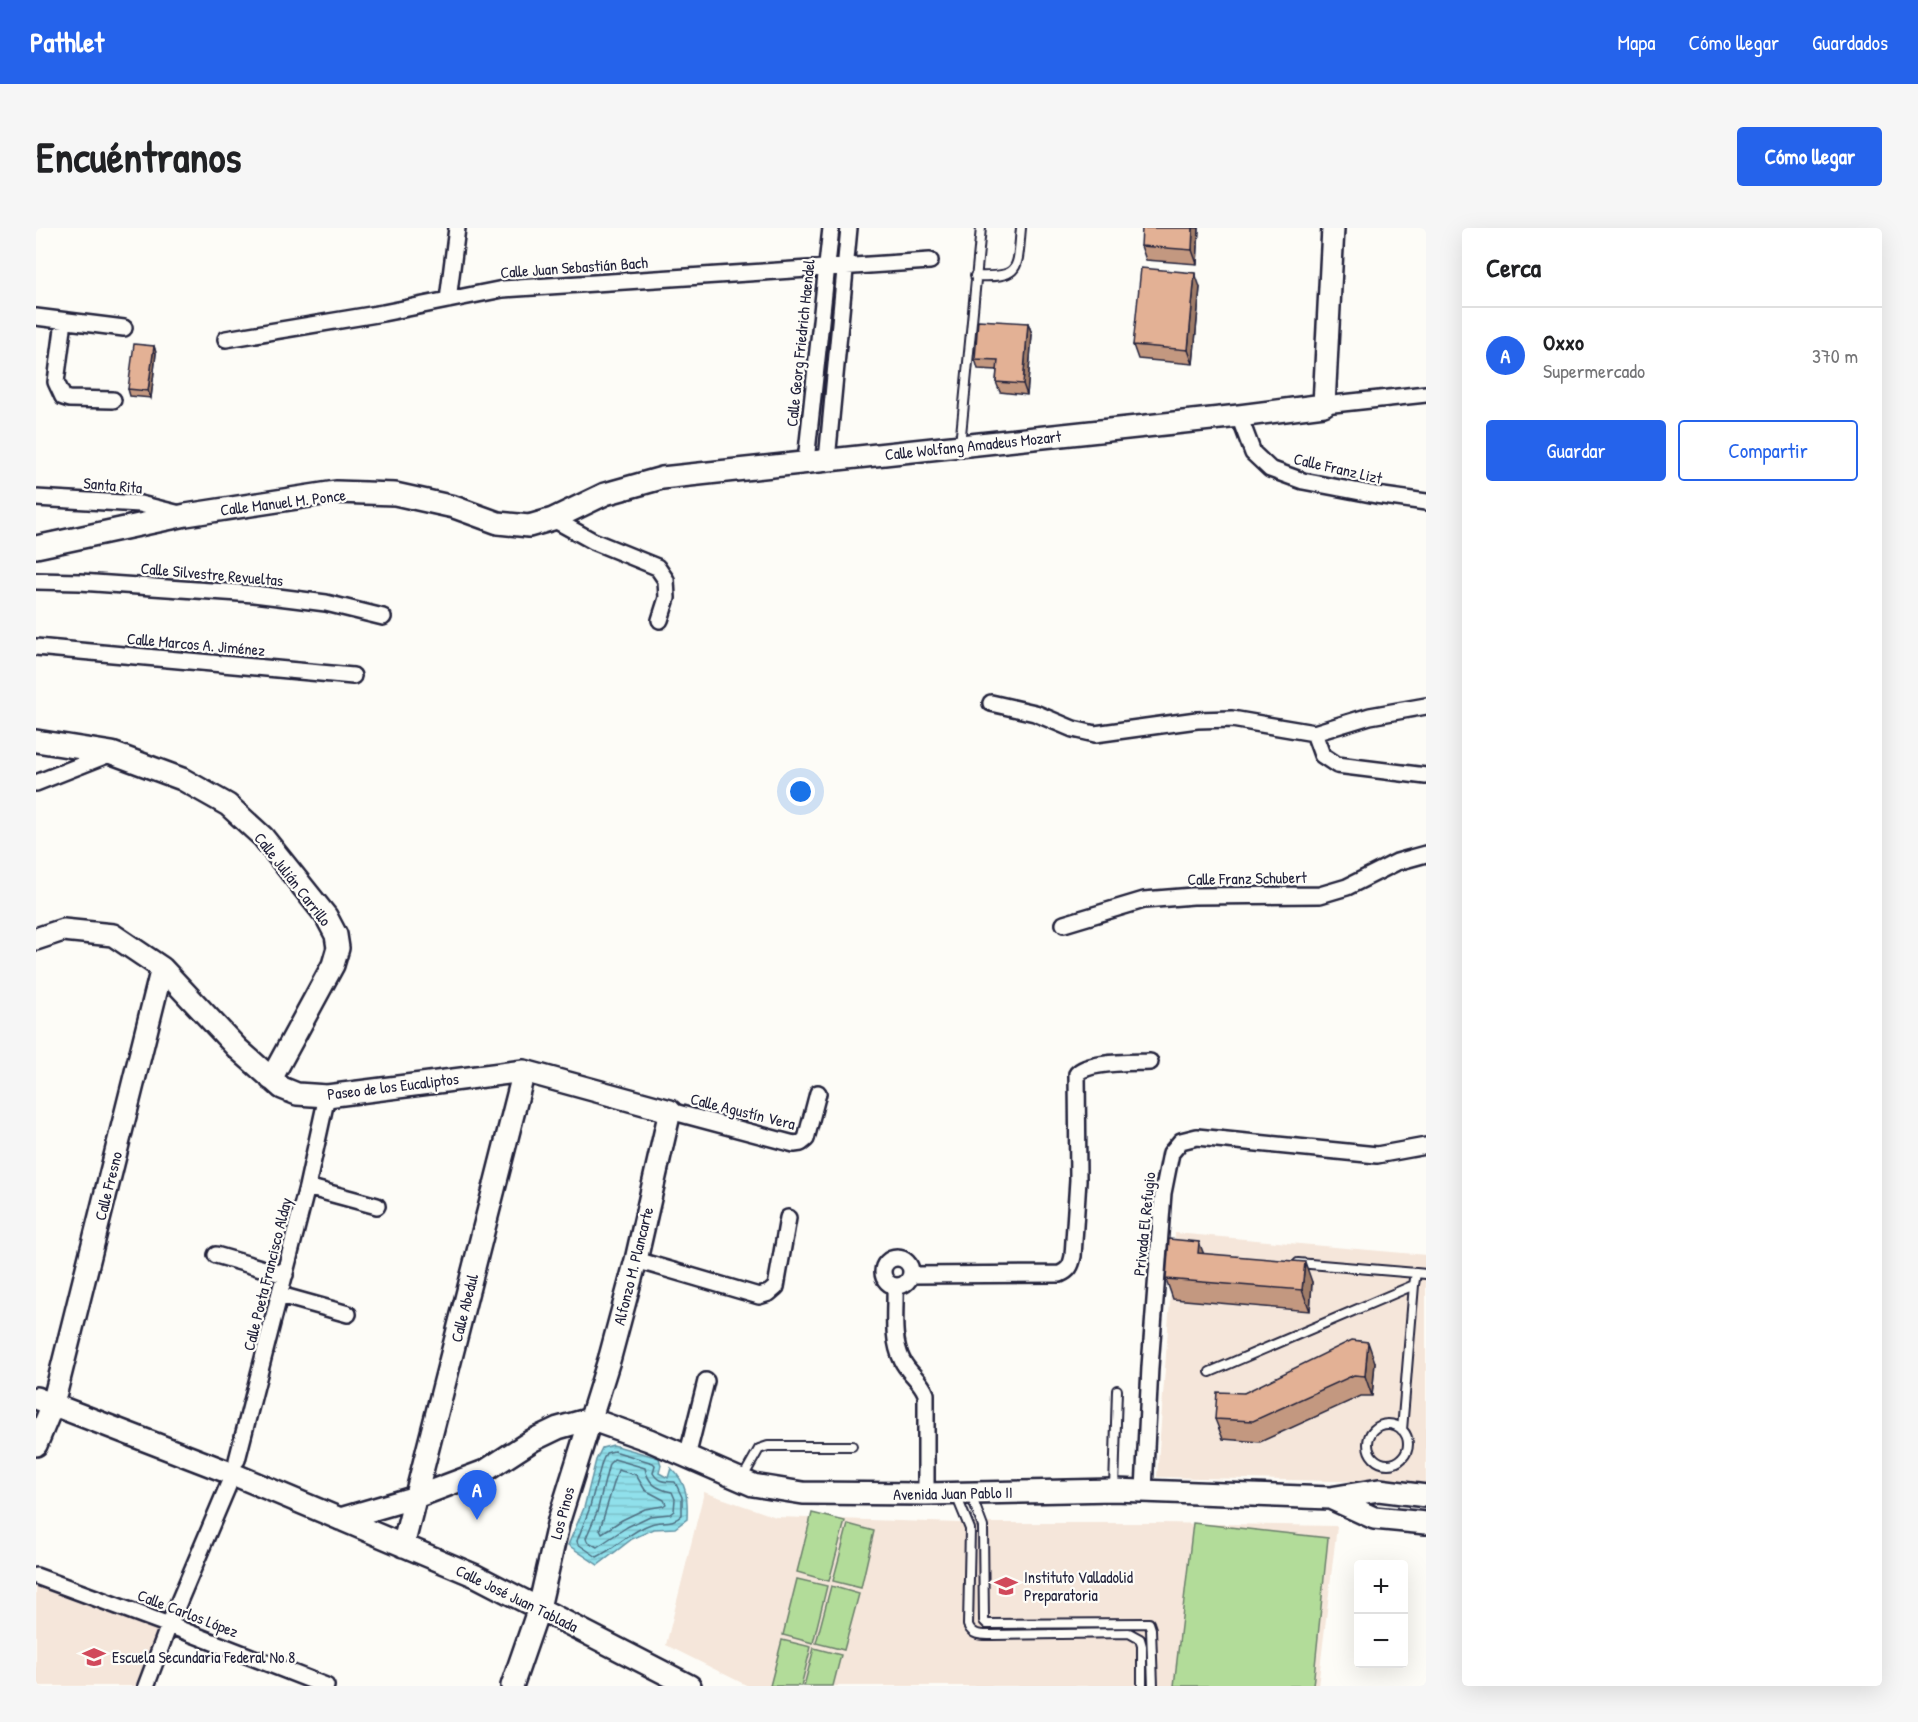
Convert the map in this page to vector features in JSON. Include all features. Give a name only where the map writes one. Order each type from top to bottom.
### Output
[{"type":"street","points":[[448,300],[458,228]]},
{"type":"street","name":"Calle Georg Friedrich Haendel","points":[[806,461],[831,228]]},
{"type":"street","points":[[827,460],[849,228]]},
{"type":"street","points":[[1324,405],[1333,228]]},
{"type":"street","name":"Calle Juan Sebastián Bach","points":[[226,339],[383,313],[503,289],[930,261]]},
{"type":"street","points":[[36,317],[124,328]]},
{"type":"street","points":[[64,321],[56,382],[63,397],[113,400]]},
{"type":"street","name":"Calle Wolfang Amadeus Mozart","points":[[529,526],[553,519],[605,494],[662,478],[1426,394]]},
{"type":"street","name":"Calle Franz Lizt","points":[[1239,416],[1252,453],[1270,469],[1303,481],[1426,502]]},
{"type":"street","name":"Calle Manuel M. Ponce","points":[[36,547],[186,515],[336,492],[395,494],[454,507],[498,523],[529,526]]},
{"type":"street","name":"Santa Rita","points":[[36,498],[140,504],[186,515]]},
{"type":"street","points":[[553,519],[593,541],[657,567],[666,580],[667,598],[660,620]]},
{"type":"street","name":"Calle Silvestre Revueltas","points":[[36,581],[254,594],[326,603],[383,617]]},
{"type":"street","name":"Calle Marcos A. Jiménez","points":[[36,646],[353,676]]},
{"type":"street","points":[[991,703],[1035,713],[1072,729],[1095,734],[1197,720],[1232,719],[1314,733],[1370,716],[1426,706]]},
{"type":"street","points":[[1314,733],[1322,755],[1337,765],[1426,777]]},
{"type":"street","name":"Calle Julián Carrillo","points":[[36,741],[112,753],[182,779],[228,805],[263,837],[326,916],[336,935],[338,948],[333,965],[271,1078]]},
{"type":"street","points":[[36,783],[112,753]]},
{"type":"street","name":"Calle Franz Schubert","points":[[1064,924],[1144,900],[1193,896],[1320,895],[1347,887],[1397,862],[1426,854]]},
{"type":"street","name":"Paseo de los Eucaliptos","points":[[36,939],[63,930],[113,934],[162,968],[237,1048],[282,1088],[297,1094],[327,1096],[524,1071],[670,1112]]},
{"type":"street","name":"Calle Fresno","points":[[36,1445],[45,1401],[162,968]]},
{"type":"street","points":[[911,1275],[1059,1275],[1066,1272],[1071,1266],[1073,1256],[1078,1180],[1077,1074],[1082,1068],[1094,1065],[1150,1062]]},
{"type":"street","name":"Calle Abedul","points":[[403,1546],[524,1071]]},
{"type":"street","name":"Calle Agustín Vera","points":[[670,1112],[794,1144],[806,1139],[818,1094]]},
{"type":"street","name":"Calle Poeta Francisco Alday","points":[[146,1686],[235,1467],[308,1187],[327,1096]]},
{"type":"street","name":"Alfonzo M. Plancarte","points":[[590,1419],[636,1260],[670,1112]]},
{"type":"street","name":"Privada El Refugio","points":[[1144,1490],[1157,1266],[1163,1193],[1171,1153],[1181,1142],[1197,1137],[1377,1155],[1426,1146]]},
{"type":"street","points":[[308,1187],[377,1206]]},
{"type":"street","points":[[636,1260],[759,1296],[769,1293],[776,1287],[788,1218]]},
{"type":"street","points":[[216,1255],[285,1275]]},
{"type":"street","points":[[898,1258],[906,1262],[911,1269],[911,1275],[907,1282],[895,1286],[889,1284],[883,1276],[884,1267],[889,1260],[898,1258]]},
{"type":"street","points":[[895,1286],[896,1345],[903,1362],[922,1385],[926,1394],[926,1494]]},
{"type":"street","points":[[280,1295],[348,1314]]},
{"type":"street","points":[[687,1457],[706,1381]]},
{"type":"street","name":"Calle José Juan Tablada","points":[[45,1401],[235,1467],[340,1519],[476,1576],[690,1686]]},
{"type":"street","points":[[340,1519],[416,1497],[485,1471],[532,1440],[558,1428],[590,1419]]},
{"type":"street","name":"Avenida Juan Pablo II","points":[[590,1419],[649,1440],[753,1485],[803,1493],[926,1494],[1144,1490],[1330,1498],[1379,1490],[1426,1496]]},
{"type":"street","name":"Los Pinos","points":[[512,1686],[539,1608],[559,1520],[590,1419]]},
{"type":"street","name":"Avenida Juan Pablo II","points":[[1330,1498],[1374,1518],[1426,1523]]},
{"type":"street","name":"Calle Carlos López","points":[[36,1576],[326,1686]]},
{"type":"lane","points":[[959,446],[981,228]]},
{"type":"lane","points":[[975,276],[999,277],[1011,273],[1018,262],[1021,228]]},
{"type":"lane","points":[[1286,1262],[1426,1274]]},
{"type":"lane","points":[[1402,1430],[1396,1426],[1383,1425],[1372,1432],[1368,1444],[1372,1457],[1383,1464],[1389,1464],[1401,1460],[1408,1448],[1408,1442],[1402,1430],[1416,1273]]},
{"type":"lane","points":[[1210,1372],[1414,1285]]},
{"type":"lane","points":[[1114,1490],[1117,1390]]},
{"type":"lane","points":[[741,1480],[759,1449],[768,1446],[852,1446]]},
{"type":"lane","points":[[963,1493],[983,1527],[984,1621]]},
{"type":"lane","points":[[963,1493],[970,1529],[968,1625],[971,1631],[976,1635],[1129,1633],[1140,1639],[1142,1646],[1142,1686]]},
{"type":"lane","points":[[971,1631],[984,1621]]},
{"type":"lane","points":[[984,1621],[987,1624],[1149,1623],[1154,1686]]},
{"type":"shaded area","points":[[1175,1233],[1426,1255],[1426,1485],[1157,1477]]},
{"type":"shaded area","name":"Instituto Valladolid Preparatoria","points":[[704,1492],[776,1517],[960,1523],[1337,1526],[1318,1686],[748,1686],[666,1645]]},
{"type":"shaded area","name":"Escuela Secundaria Federal No 8","points":[[36,1580],[164,1627],[141,1686],[36,1686]]},
{"type":"green space","points":[[812,1513],[845,1521],[829,1581],[797,1572]]},
{"type":"green space","points":[[1193,1523],[1328,1538],[1313,1686],[1174,1686]]},
{"type":"green space","points":[[848,1524],[874,1531],[861,1588],[833,1581]]},
{"type":"green space","points":[[797,1579],[827,1586],[813,1643],[783,1635]]},
{"type":"green space","points":[[831,1586],[859,1594],[844,1650],[816,1643]]},
{"type":"green space","points":[[782,1640],[811,1647],[801,1686],[770,1686]]},
{"type":"green space","points":[[814,1648],[841,1655],[833,1686],[804,1686]]},
{"type":"water","points":[[613,1445],[659,1458],[661,1465],[659,1473],[668,1478],[671,1468],[680,1479],[685,1491],[687,1519],[675,1528],[654,1529],[632,1539],[598,1565],[568,1545],[584,1508],[596,1460],[602,1448]]},
{"type":"building","points":[[1142,228],[1193,228],[1192,250],[1141,246]]},
{"type":"building","points":[[1141,268],[1195,273],[1188,350],[1133,345]]},
{"type":"building","points":[[978,320],[1028,323],[1023,384],[996,382],[998,360],[975,359]]},
{"type":"building","points":[[134,344],[154,346],[148,391],[128,389]]},
{"type":"building","points":[[1169,1239],[1199,1242],[1198,1253],[1305,1262],[1302,1290],[1166,1279]]},
{"type":"building","points":[[1352,1340],[1368,1342],[1365,1376],[1354,1375],[1253,1421],[1215,1419],[1217,1392],[1244,1393]]},
{"type":"place","name":"Oxxo","points":[[477,1520]]},
{"type":"place","name":"Instituto Valladolid Preparatoria","points":[[1006,1586]]},
{"type":"place","name":"Escuela Secundaria Federal No 8","points":[[94,1657]]}]
